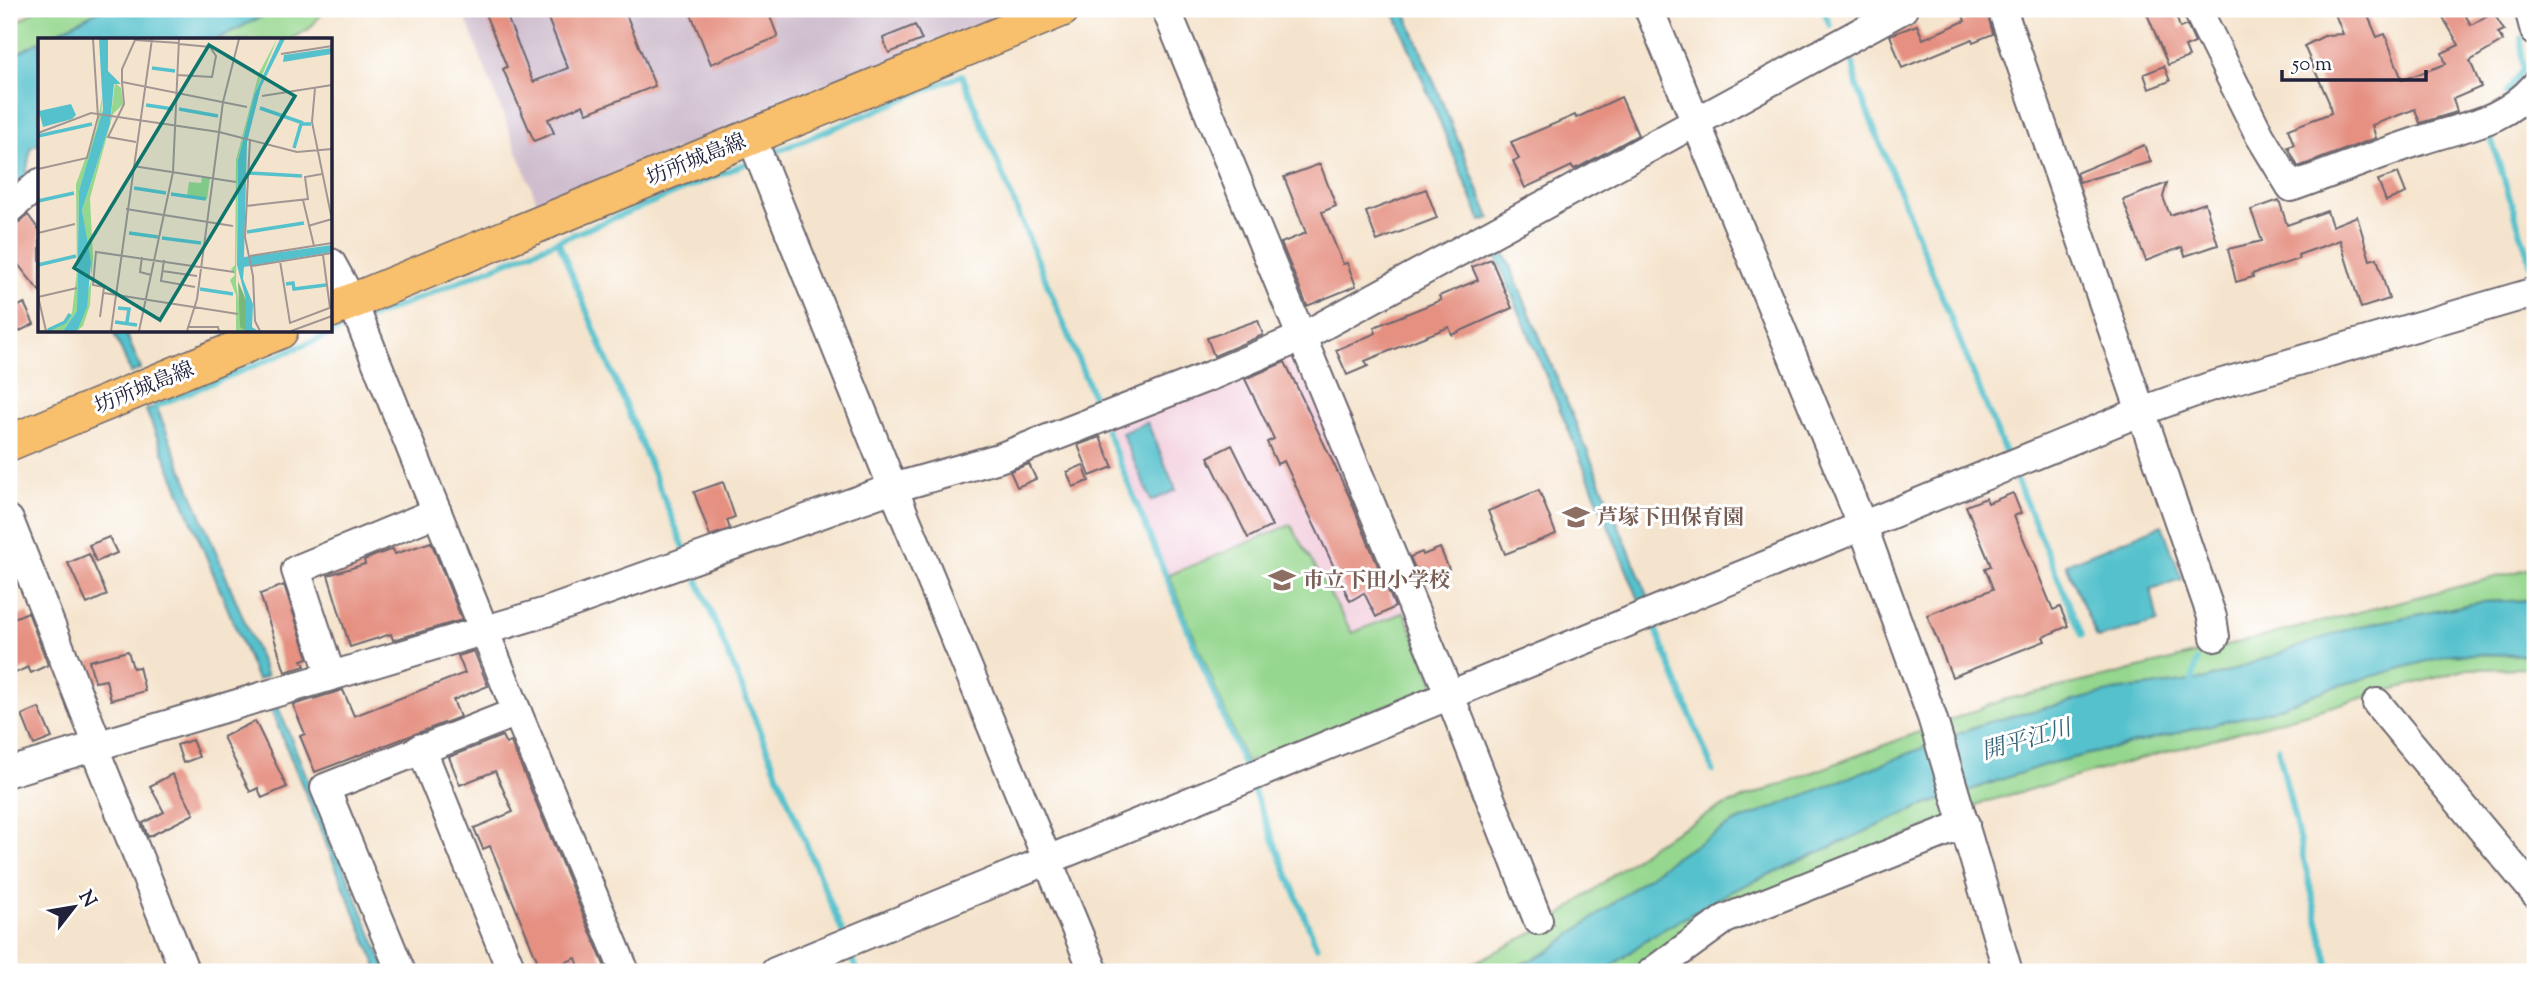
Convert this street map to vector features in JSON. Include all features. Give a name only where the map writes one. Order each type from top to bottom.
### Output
[{"type":"main road","name":"坊所城島線","points":[[341,305],[1062,9]]},
{"type":"main road","name":"坊所城島線","points":[[9,443],[278,332]]},
{"type":"street","points":[[1166,9],[1450,696],[1538,919]]},
{"type":"street","points":[[1649,9],[1863,527],[1934,725],[2008,972]]},
{"type":"street","points":[[9,772],[486,631],[682,565],[893,488],[999,458],[1210,376],[1302,337],[1903,9]]},
{"type":"street","points":[[2002,9],[2212,617],[2215,637]]},
{"type":"street","points":[[2197,9],[2260,136],[2291,187],[2421,140],[2488,121],[2519,104],[2535,86]]},
{"type":"street","points":[[2529,9],[2535,31]]},
{"type":"street","points":[[751,136],[893,488],[1094,972]]},
{"type":"street","points":[[9,209],[38,185]]},
{"type":"street","points":[[332,267],[341,305],[438,512],[517,712],[625,972]]},
{"type":"street","points":[[775,972],[2142,411],[2209,387],[2535,292]]},
{"type":"street","points":[[331,676],[296,570],[438,512]]},
{"type":"street","points":[[9,520],[98,745],[99,760],[185,972]]},
{"type":"street","points":[[2376,703],[2535,893]]},
{"type":"street","points":[[401,972],[325,789],[421,748],[517,712]]},
{"type":"street","points":[[421,748],[512,972]]},
{"type":"street","points":[[1652,972],[1725,919],[1964,819]]},
{"type":"shaded area","points":[[462,9],[1013,9],[539,207]]},
{"type":"shaded area","name":"市立下田小学校","points":[[1303,348],[1442,689],[1243,770],[1103,427]]},
{"type":"green space","points":[[38,9],[102,9],[47,38],[38,38],[38,43],[9,58],[9,27]]},
{"type":"green space","points":[[277,9],[326,9],[309,29],[293,38],[219,38]]},
{"type":"green space","points":[[1291,525],[1352,633],[1404,612],[1435,686],[1246,763],[1169,575]]},
{"type":"green space","points":[[2535,567],[2535,600],[2482,602],[2351,628],[2207,679],[2114,691],[1985,723],[1732,824],[1672,859],[1548,952],[1504,972],[1456,972],[1545,927],[1655,843],[1719,808],[2003,700],[2112,675]]},
{"type":"green space","points":[[2452,654],[2535,655],[2535,668],[2468,669],[1988,801],[1720,915],[1639,972],[1604,972],[1650,937],[1732,891],[1920,807],[2047,764],[2269,711],[2334,687]]},
{"type":"water","points":[[102,9],[277,9],[219,38],[46,38]]},
{"type":"water","points":[[1393,9],[1404,9],[1490,218],[1481,221]]},
{"type":"water","points":[[38,42],[38,145],[31,147],[26,175],[9,192],[9,58]]},
{"type":"water","points":[[1500,242],[1651,603],[1642,607],[1492,246]]},
{"type":"water","points":[[113,332],[125,332],[141,369],[131,373]]},
{"type":"water","points":[[156,406],[267,676],[257,680],[146,410]]},
{"type":"water","points":[[1147,422],[1176,490],[1151,501],[1122,433]]},
{"type":"water","points":[[2162,525],[2182,579],[2151,589],[2158,622],[2097,638],[2066,564]]},
{"type":"water","name":"開平江川","points":[[2535,600],[2535,655],[2452,654],[2334,687],[2269,711],[2047,764],[1920,807],[1732,891],[1650,937],[1604,972],[1504,972],[1548,952],[1672,859],[1732,824],[1985,723],[2114,691],[2207,679],[2351,628],[2482,602]]},
{"type":"water","points":[[276,702],[387,972],[379,972],[269,705]]},
{"type":"building","points":[[483,9],[504,9],[533,82],[568,68],[544,9],[624,9],[655,86],[587,113],[583,105],[548,119],[554,133],[534,141],[503,69],[507,67]]},
{"type":"building","points":[[689,9],[767,9],[778,37],[711,64]]},
{"type":"building","points":[[1961,9],[1986,9],[1993,34],[1973,42],[1972,39],[1902,68],[1890,35],[1917,25],[1923,39],[1965,21]]},
{"type":"building","points":[[2145,9],[2174,9],[2180,28],[2187,25],[2195,43],[2185,47],[2189,57],[2168,65]]},
{"type":"building","points":[[2333,9],[2365,9],[2377,37],[2385,34],[2402,80],[2446,64],[2442,53],[2459,45],[2438,9],[2462,9],[2471,25],[2493,12],[2504,30],[2498,33],[2503,41],[2470,61],[2481,87],[2453,99],[2457,112],[2420,123],[2415,109],[2372,125],[2376,138],[2298,167],[2288,147],[2294,145],[2288,129],[2331,113],[2329,102],[2304,46],[2326,35],[2343,34]]},
{"type":"building","points":[[915,25],[922,40],[889,53],[883,38]]},
{"type":"building","points":[[2164,66],[2170,81],[2149,89],[2144,74]]},
{"type":"building","points":[[1621,97],[1638,135],[1581,166],[1574,169],[1572,166],[1525,188],[1513,161],[1519,159],[1511,142],[1575,115],[1576,118]]},
{"type":"building","points":[[2144,145],[2151,162],[2079,182],[2076,173]]},
{"type":"building","points":[[1320,164],[1336,206],[1322,212],[1343,264],[1347,263],[1356,286],[1307,306],[1281,243],[1306,233],[1284,177]]},
{"type":"building","points":[[2398,173],[2406,193],[2386,201],[2378,180]]},
{"type":"building","points":[[2167,183],[2163,197],[2170,215],[2205,203],[2218,245],[2185,256],[2182,247],[2146,261],[2123,200]]},
{"type":"building","points":[[1426,189],[1437,218],[1377,241],[1366,212]]},
{"type":"building","points":[[2279,200],[2287,225],[2327,211],[2332,226],[2357,216],[2370,260],[2377,258],[2389,299],[2361,308],[2340,240],[2298,255],[2299,259],[2236,282],[2228,249],[2262,241],[2251,210]]},
{"type":"building","points":[[28,215],[38,228],[38,289],[9,253],[9,225]]},
{"type":"building","points":[[1491,259],[1512,308],[1452,335],[1449,327],[1421,338],[1365,361],[1368,366],[1347,375],[1336,350],[1376,333],[1374,327],[1441,300],[1439,296],[1478,280],[1472,267]]},
{"type":"building","points":[[24,303],[34,324],[14,334],[9,323],[9,311]]},
{"type":"building","points":[[1258,320],[1263,335],[1214,356],[1207,338]]},
{"type":"building","points":[[1285,362],[1349,496],[1395,607],[1376,617],[1364,593],[1350,601],[1284,461],[1277,464],[1267,442],[1274,439],[1245,379]]},
{"type":"building","points":[[1100,437],[1113,467],[1090,476],[1078,445]]},
{"type":"building","points":[[1232,445],[1272,526],[1248,538],[1208,457]]},
{"type":"building","points":[[1029,464],[1036,479],[1017,487],[1010,471]]},
{"type":"building","points":[[1083,465],[1089,481],[1073,487],[1067,472]]},
{"type":"building","points":[[723,482],[735,517],[727,520],[730,529],[710,536],[694,492]]},
{"type":"building","points":[[1539,490],[1556,534],[1505,554],[1488,511]]},
{"type":"building","points":[[2013,493],[2021,513],[2014,516],[2053,610],[2060,607],[2068,626],[2043,637],[2045,641],[1952,677],[1927,615],[1993,589],[1985,568],[1991,566],[1966,506],[1986,498],[1988,503]]},
{"type":"building","points":[[109,537],[117,553],[96,562],[89,545]]},
{"type":"building","points":[[431,542],[462,620],[393,640],[391,634],[350,647],[328,575],[365,564],[364,560],[393,549],[395,554]]},
{"type":"building","points":[[1440,548],[1449,569],[1421,582],[1410,557]]},
{"type":"building","points":[[89,554],[107,595],[87,604],[68,563]]},
{"type":"building","points":[[284,585],[308,658],[302,660],[305,666],[285,672],[260,594]]},
{"type":"building","points":[[28,612],[48,665],[31,673],[28,667],[9,676],[9,620]]},
{"type":"building","points":[[128,651],[133,668],[139,667],[145,691],[111,700],[106,680],[95,682],[89,661]]},
{"type":"building","points":[[474,651],[488,686],[453,700],[460,717],[315,772],[300,736],[305,734],[293,705],[343,690],[354,716],[465,673],[458,656]]},
{"type":"building","points":[[39,708],[52,738],[34,745],[22,715]]},
{"type":"building","points":[[255,721],[287,787],[262,798],[258,788],[250,792],[223,737]]},
{"type":"building","points":[[502,736],[506,744],[511,742],[607,972],[581,972],[576,958],[542,972],[490,846],[483,849],[474,828],[513,812],[495,771],[460,785],[449,757]]},
{"type":"building","points":[[192,740],[199,757],[183,763],[177,745]]},
{"type":"building","points":[[172,774],[194,814],[148,837],[143,823],[164,812],[150,786]]},
{"type":"waterway","points":[[1823,9],[1830,25]]},
{"type":"waterway","points":[[2506,94],[2523,69],[2521,38]]},
{"type":"waterway","points":[[1853,63],[1857,86],[2006,455]]},
{"type":"waterway","points":[[768,155],[962,75],[1095,401]]},
{"type":"waterway","points":[[2489,132],[2535,278]]},
{"type":"waterway","points":[[368,319],[750,162]]},
{"type":"waterway","points":[[558,241],[685,550]]},
{"type":"waterway","points":[[156,406],[350,326]]},
{"type":"waterway","points":[[1106,429],[1245,769]]},
{"type":"waterway","points":[[2017,481],[2082,635]]},
{"type":"waterway","points":[[696,576],[842,931]]},
{"type":"waterway","points":[[1653,623],[1713,771]]},
{"type":"waterway","points":[[2191,686],[2197,661]]},
{"type":"waterway","points":[[2278,748],[2330,972]]},
{"type":"waterway","points":[[1252,787],[1317,947]]},
{"type":"waterway","points":[[851,955],[858,972]]},
{"type":"place","name":"芦塚下田保育園","points":[[1576,517]]},
{"type":"place","name":"市立下田小学校","points":[[1282,580]]}]
